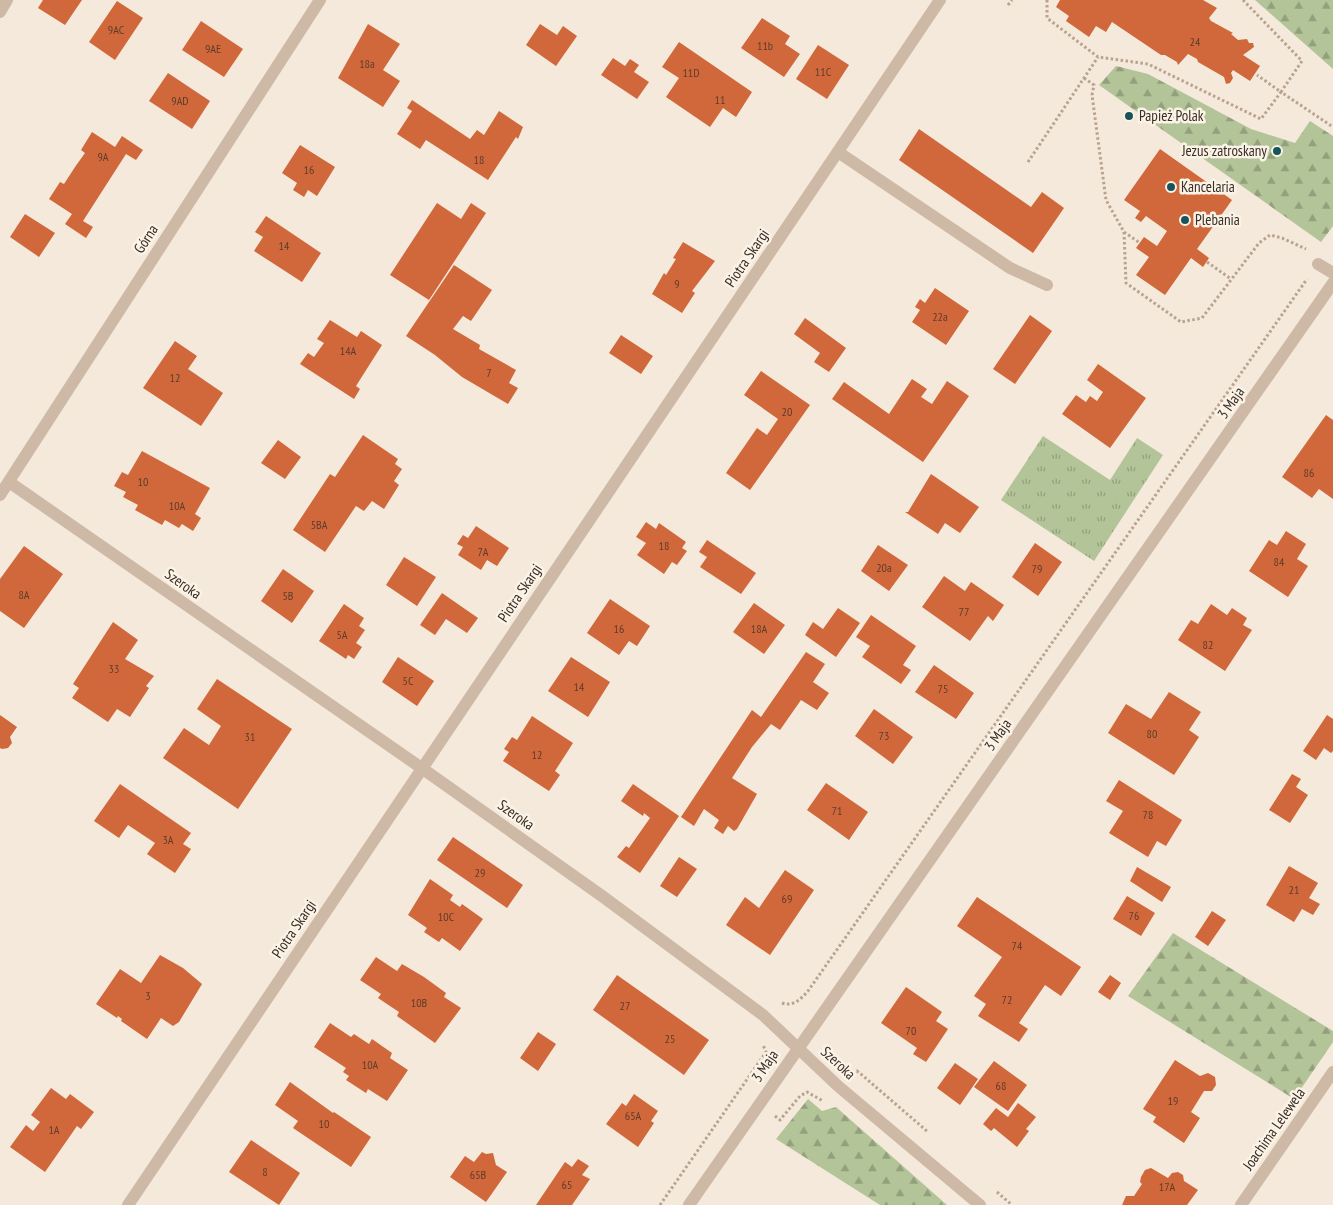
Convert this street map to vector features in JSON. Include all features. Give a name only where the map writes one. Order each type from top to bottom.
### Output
[{"type":"street","points":[[0,12],[7,0]]},
{"type":"street","name":"Górna","points":[[0,495],[320,0]]},
{"type":"street","name":"Piotra Skargi","points":[[128,1205],[940,0]]},
{"type":"street","points":[[838,152],[1010,268],[1047,285]]},
{"type":"street","points":[[1318,264],[1333,273]]},
{"type":"street","name":"3 Maja","points":[[689,1205],[1333,283]]},
{"type":"street","name":"Szeroka","points":[[9,482],[423,769],[602,896],[763,1015],[838,1086],[980,1205]]},
{"type":"street","name":"Joachima Lelewela","points":[[1241,1205],[1333,1072]]},
{"type":"path","points":[[1008,5],[1012,0]]},
{"type":"path","points":[[1048,0],[1047,18],[1098,57],[1148,64],[1261,119],[1302,61],[1243,0]]},
{"type":"path","points":[[1028,162],[1098,57]]},
{"type":"path","points":[[1257,76],[1333,127]]},
{"type":"path","points":[[1084,78],[1094,85],[1092,95],[1106,200],[1124,232],[1140,243]]},
{"type":"path","points":[[808,992],[1323,256],[1282,238],[1270,235],[1259,243],[1202,318],[1181,322],[1126,283],[1124,232]]},
{"type":"path","points":[[1207,262],[1231,280]]},
{"type":"path","points":[[660,1205],[766,1052],[762,1044]]},
{"type":"path","points":[[740,1090],[780,1120],[800,1096],[806,1092],[825,1101],[852,1073]]},
{"type":"green space","points":[[1255,0],[1333,0],[1333,69]]},
{"type":"green space","points":[[1116,66],[1148,74],[1251,129],[1295,143],[1310,121],[1333,136],[1333,226],[1321,242],[1099,85]]},
{"type":"green space","points":[[1043,436],[1110,480],[1137,438],[1163,455],[1094,561],[1001,500]]},
{"type":"green space","points":[[1173,933],[1333,1031],[1333,1042],[1294,1099],[1128,996]]},
{"type":"green space","points":[[808,1099],[822,1111],[836,1107],[947,1205],[880,1205],[776,1139]]},
{"type":"building","points":[[43,0],[82,0],[65,25],[38,8]]},
{"type":"building","points":[[1060,0],[1203,0],[1217,8],[1209,18],[1211,21],[1233,33],[1231,34],[1238,40],[1247,39],[1249,43],[1253,43],[1254,47],[1243,55],[1260,66],[1250,81],[1233,70],[1231,73],[1233,78],[1230,83],[1226,84],[1224,77],[1188,54],[1178,65],[1177,62],[1165,55],[1161,55],[1112,22],[1106,32],[1096,26],[1089,37],[1066,21],[1069,16],[1056,7]]},
{"type":"building","points":[[117,1],[143,18],[115,60],[89,42]]},
{"type":"building","points":[[762,18],[790,36],[785,44],[800,54],[784,77],[741,48]]},
{"type":"building","points":[[201,21],[243,49],[224,77],[182,50]]},
{"type":"building","points":[[368,24],[400,44],[383,70],[400,81],[383,107],[338,78]]},
{"type":"building","points":[[540,24],[557,35],[563,26],[577,36],[556,66],[526,45]]},
{"type":"building","points":[[679,42],[752,92],[736,117],[723,108],[710,127],[666,97],[679,78],[662,67]]},
{"type":"building","points":[[818,45],[849,65],[827,99],[796,79]]},
{"type":"building","points":[[613,58],[625,66],[630,59],[639,65],[634,72],[649,82],[637,99],[601,75]]},
{"type":"building","points":[[168,73],[210,101],[192,129],[149,101]]},
{"type":"building","points":[[412,100],[470,139],[477,130],[484,135],[499,111],[523,127],[518,139],[516,137],[488,180],[426,140],[420,149],[397,134],[412,111],[407,108]]},
{"type":"building","points":[[919,129],[1031,207],[1042,192],[1064,208],[1033,253],[899,160]]},
{"type":"building","points":[[92,132],[115,147],[122,136],[143,150],[136,160],[126,154],[83,221],[93,227],[86,238],[65,224],[72,214],[49,199],[60,182],[64,184],[85,153],[81,150]]},
{"type":"building","points":[[300,145],[335,167],[317,196],[308,190],[304,197],[293,190],[297,183],[282,173]]},
{"type":"building","name":"Plebania","points":[[1160,149],[1232,200],[1197,249],[1209,258],[1203,267],[1191,258],[1165,295],[1136,275],[1149,257],[1136,248],[1144,237],[1157,246],[1167,231],[1146,216],[1141,222],[1135,218],[1140,211],[1124,200]]},
{"type":"building","points":[[437,203],[461,219],[471,203],[486,213],[429,300],[390,275]]},
{"type":"building","points":[[25,214],[55,233],[39,257],[10,237]]},
{"type":"building","points":[[266,216],[321,253],[302,282],[254,251],[263,237],[255,232]]},
{"type":"building","points":[[683,242],[715,261],[692,291],[695,293],[682,313],[652,294],[664,273],[666,275],[676,259],[673,258]]},
{"type":"building","points":[[454,265],[492,290],[471,321],[463,316],[453,329],[480,345],[479,349],[516,370],[509,383],[518,388],[508,404],[462,377],[435,355],[406,336]]},
{"type":"building","points":[[935,288],[969,311],[946,345],[912,322],[920,310],[915,307],[920,299],[925,303]]},
{"type":"building","points":[[1030,315],[1052,331],[1015,384],[993,369]]},
{"type":"building","points":[[805,318],[846,348],[829,372],[814,362],[820,353],[794,334]]},
{"type":"building","points":[[330,320],[357,337],[361,331],[382,345],[356,386],[360,389],[354,399],[300,364],[308,353],[314,357],[324,343],[317,339]]},
{"type":"building","points":[[621,335],[653,356],[641,374],[609,353]]},
{"type":"building","points":[[175,341],[197,356],[188,369],[223,393],[201,426],[143,388]]},
{"type":"building","points":[[1098,364],[1146,398],[1110,448],[1062,414],[1076,395],[1086,402],[1090,396],[1097,401],[1103,392],[1087,380]]},
{"type":"building","points":[[761,371],[810,405],[750,490],[726,473],[757,428],[767,435],[778,419],[744,395]]},
{"type":"building","points":[[912,379],[927,389],[921,397],[932,404],[947,381],[969,396],[923,462],[832,399],[844,382],[889,414]]},
{"type":"building","points":[[1326,415],[1333,420],[1333,499],[1319,489],[1312,498],[1282,477]]},
{"type":"building","points":[[363,435],[398,459],[395,464],[402,469],[394,481],[399,485],[384,509],[372,501],[364,511],[356,506],[325,552],[293,530],[330,474],[335,477]]},
{"type":"building","points":[[278,440],[301,457],[285,479],[261,463]]},
{"type":"building","points":[[142,451],[210,488],[195,514],[201,518],[193,531],[182,524],[179,528],[165,520],[162,525],[135,510],[138,505],[123,497],[126,492],[114,486],[122,472],[128,475]]},
{"type":"building","points":[[931,474],[979,507],[960,533],[945,523],[938,534],[905,512],[908,512]]},
{"type":"building","points":[[646,522],[656,529],[659,523],[686,542],[682,548],[687,551],[677,565],[672,562],[664,574],[637,555],[646,543],[636,537]]},
{"type":"building","points":[[476,526],[509,548],[497,566],[487,560],[481,570],[458,555],[463,547],[457,544],[463,535],[468,538]]},
{"type":"building","points":[[1286,531],[1306,544],[1297,559],[1308,566],[1288,597],[1249,571],[1269,540],[1277,545]]},
{"type":"building","points":[[707,540],[756,573],[741,594],[700,567],[707,557],[699,552]]},
{"type":"building","points":[[1035,543],[1062,562],[1038,596],[1012,577]]},
{"type":"building","points":[[878,545],[908,565],[889,591],[861,571]]},
{"type":"building","points":[[24,546],[63,574],[24,628],[0,611],[0,579]]},
{"type":"building","points":[[404,557],[436,577],[417,606],[386,585]]},
{"type":"building","points":[[283,569],[314,591],[292,623],[261,601]]},
{"type":"building","points":[[944,576],[965,591],[971,582],[1004,605],[993,621],[988,616],[970,641],[922,607]]},
{"type":"building","points":[[442,593],[478,618],[467,633],[446,619],[435,635],[420,625]]},
{"type":"building","points":[[610,599],[650,626],[637,646],[629,641],[619,655],[587,633]]},
{"type":"building","points":[[754,603],[785,625],[764,654],[733,632]]},
{"type":"building","points":[[344,604],[364,618],[359,626],[365,630],[356,643],[362,647],[354,659],[348,655],[346,659],[319,641]]},
{"type":"building","points":[[1211,604],[1227,615],[1232,608],[1247,618],[1243,625],[1252,630],[1225,671],[1178,640],[1191,620],[1198,624]]},
{"type":"building","points":[[838,608],[860,623],[836,657],[805,635],[813,622],[823,629]]},
{"type":"building","points":[[871,615],[916,646],[903,665],[911,670],[901,684],[862,657],[870,646],[856,637]]},
{"type":"building","points":[[113,622],[138,640],[125,659],[154,676],[146,686],[149,688],[130,717],[117,709],[108,722],[72,698],[79,688],[73,684]]},
{"type":"building","points":[[806,652],[825,664],[813,682],[829,693],[817,710],[801,700],[780,730],[771,724],[752,747],[732,778],[757,794],[737,829],[734,831],[728,826],[723,834],[714,828],[719,820],[704,809],[694,826],[681,817],[752,710],[761,717]]},
{"type":"building","points":[[398,657],[434,681],[417,706],[382,682]]},
{"type":"building","points":[[571,657],[610,682],[588,717],[548,691]]},
{"type":"building","points":[[934,665],[974,693],[956,719],[915,692]]},
{"type":"building","points":[[217,679],[292,729],[238,809],[163,758],[184,728],[209,745],[221,726],[197,709]]},
{"type":"building","points":[[1169,692],[1201,712],[1189,730],[1199,737],[1174,775],[1108,733],[1126,704],[1151,719]]},
{"type":"building","points":[[874,709],[913,737],[893,764],[855,736]]},
{"type":"building","points":[[0,715],[17,727],[10,737],[12,743],[8,748],[2,749],[0,748]]},
{"type":"building","points":[[1327,715],[1333,719],[1333,751],[1331,753],[1324,748],[1316,760],[1303,751]]},
{"type":"building","points":[[532,716],[573,743],[555,771],[560,775],[549,791],[503,761],[509,752],[504,749],[512,737],[517,740]]},
{"type":"building","points":[[1292,774],[1301,779],[1296,787],[1308,795],[1290,823],[1269,810]]},
{"type":"building","points":[[1119,780],[1182,820],[1166,846],[1157,841],[1148,857],[1109,833],[1123,811],[1106,801]]},
{"type":"building","points":[[826,783],[868,812],[849,840],[807,810]]},
{"type":"building","points":[[120,784],[191,833],[183,844],[191,849],[175,873],[147,854],[155,843],[128,825],[119,838],[94,821]]},
{"type":"building","points":[[633,784],[679,816],[640,873],[617,857],[626,846],[629,848],[650,818],[644,813],[643,816],[621,801]]},
{"type":"building","points":[[453,837],[523,885],[507,908],[437,860]]},
{"type":"building","points":[[679,857],[697,869],[677,897],[660,886]]},
{"type":"building","points":[[1289,866],[1318,883],[1309,898],[1320,904],[1313,915],[1302,909],[1294,922],[1266,905]]},
{"type":"building","points":[[1137,867],[1171,887],[1162,902],[1130,881]]},
{"type":"building","points":[[785,870],[814,890],[770,955],[726,925],[745,897],[759,908]]},
{"type":"building","points":[[430,879],[453,895],[450,900],[460,907],[462,904],[483,919],[460,951],[442,938],[439,942],[424,932],[427,928],[408,915]]},
{"type":"building","points":[[1127,896],[1155,913],[1141,936],[1113,919]]},
{"type":"building","points":[[977,897],[1081,967],[1061,996],[1045,985],[1019,1023],[1028,1029],[1019,1042],[978,1016],[986,1004],[974,996],[1002,957],[957,926]]},
{"type":"building","points":[[1212,911],[1226,920],[1208,946],[1195,937]]},
{"type":"building","points":[[160,955],[183,968],[202,984],[179,1022],[173,1026],[161,1018],[147,1039],[121,1021],[122,1019],[118,1016],[117,1018],[96,1004],[120,969],[141,983]]},
{"type":"building","points":[[376,957],[397,971],[402,964],[424,977],[446,993],[444,997],[461,1008],[435,1043],[397,1016],[399,1012],[378,998],[381,994],[360,980]]},
{"type":"building","points":[[617,975],[709,1040],[684,1075],[593,1010]]},
{"type":"building","points":[[1110,975],[1121,983],[1110,1000],[1098,992]]},
{"type":"building","points":[[906,987],[942,1012],[936,1021],[948,1029],[926,1062],[913,1054],[917,1048],[881,1023]]},
{"type":"building","points":[[330,1023],[351,1037],[354,1034],[369,1044],[372,1039],[392,1053],[390,1058],[408,1070],[387,1101],[368,1089],[366,1093],[346,1080],[349,1076],[343,1072],[346,1068],[314,1047]]},
{"type":"building","points":[[538,1032],[556,1044],[538,1071],[520,1058]]},
{"type":"building","points":[[1175,1060],[1200,1076],[1208,1073],[1215,1077],[1216,1085],[1212,1091],[1204,1091],[1191,1112],[1200,1118],[1184,1143],[1153,1122],[1156,1117],[1143,1109]]},
{"type":"building","points":[[994,1061],[1027,1085],[1008,1111],[974,1087]]},
{"type":"building","points":[[955,1063],[978,1079],[960,1105],[937,1088]]},
{"type":"building","points":[[290,1082],[371,1137],[351,1167],[293,1128],[298,1121],[275,1105]]},
{"type":"building","points":[[51,1088],[66,1099],[70,1094],[94,1112],[81,1129],[77,1126],[45,1172],[10,1147],[26,1125],[33,1131],[40,1122],[31,1115]]},
{"type":"building","points":[[634,1094],[658,1111],[651,1121],[654,1123],[638,1147],[606,1124],[622,1103],[626,1106]]},
{"type":"building","points":[[1018,1103],[1036,1117],[1026,1129],[1029,1131],[1017,1147],[994,1128],[991,1131],[983,1124],[996,1108],[1008,1117]]},
{"type":"building","points":[[251,1140],[300,1173],[279,1205],[229,1172]]},
{"type":"building","points":[[482,1152],[486,1154],[493,1153],[496,1165],[507,1172],[486,1202],[450,1177],[465,1156],[474,1162]]},
{"type":"building","points":[[578,1159],[589,1166],[582,1175],[590,1179],[572,1205],[536,1205],[565,1162],[572,1167]]},
{"type":"building","points":[[1151,1168],[1168,1178],[1172,1173],[1178,1172],[1183,1175],[1184,1181],[1198,1190],[1187,1205],[1122,1205],[1126,1196],[1134,1196],[1142,1184],[1140,1182],[1141,1177],[1145,1170]]},
{"type":"place","name":"Papież Polak","points":[[1129,116]]},
{"type":"place","name":"Jezus zatroskany","points":[[1277,151]]},
{"type":"place","name":"Kancelaria","points":[[1171,187]]},
{"type":"place","name":"Plebania","points":[[1185,220]]}]
